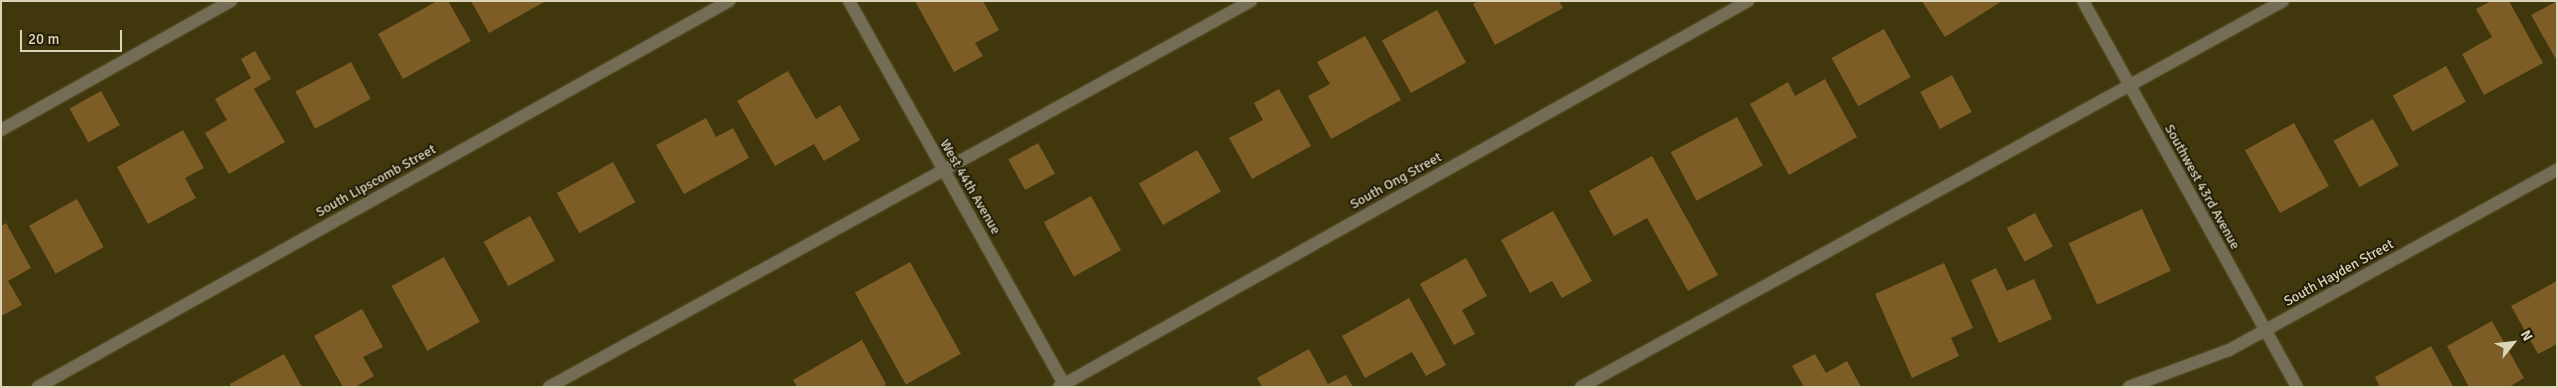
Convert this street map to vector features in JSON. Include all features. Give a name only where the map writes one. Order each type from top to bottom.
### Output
[{"type":"street","points":[[1,130],[231,1]]},
{"type":"street","name":"South Lipscomb Street","points":[[38,387],[729,1]]},
{"type":"street","name":"West 44th Avenue","points":[[849,1],[1063,386]]},
{"type":"street","points":[[549,387],[1250,1]]},
{"type":"street","name":"South Ong Street","points":[[1063,386],[1748,1]]},
{"type":"street","name":"Southwest 43rd Avenue","points":[[2082,1],[2297,387]]},
{"type":"street","points":[[1581,387],[2283,1]]},
{"type":"street","name":"South Hayden Street","points":[[2130,387],[2196,364],[2265,330],[2557,170]]},
{"type":"building","points":[[437,1],[448,1],[471,41],[403,79],[378,34]]},
{"type":"building","points":[[471,1],[546,1],[489,33]]},
{"type":"building","points":[[915,1],[983,1],[999,30],[975,43],[983,56],[954,72]]},
{"type":"building","points":[[1479,1],[1559,1],[1563,8],[1495,45],[1473,4]]},
{"type":"building","points":[[1922,1],[2002,1],[1945,37]]},
{"type":"building","points":[[2491,1],[2509,1],[2543,63],[2484,95],[2462,54],[2492,37],[2476,9]]},
{"type":"building","points":[[2557,1],[2557,61],[2531,15]]},
{"type":"building","points":[[1437,10],[1466,62],[1411,93],[1382,41]]},
{"type":"building","points":[[1884,29],[1911,77],[1858,106],[1832,58]]},
{"type":"building","points":[[1365,36],[1401,100],[1331,139],[1308,96],[1330,84],[1317,62]]},
{"type":"building","points":[[255,51],[271,79],[254,89],[285,142],[229,174],[205,133],[227,120],[215,99],[251,78],[241,59]]},
{"type":"building","points":[[351,62],[371,99],[315,129],[295,92]]},
{"type":"building","points":[[2446,66],[2466,102],[2413,131],[2393,96]]},
{"type":"building","points":[[788,71],[816,119],[840,105],[860,140],[824,161],[814,144],[775,166],[737,101]]},
{"type":"building","points":[[1952,75],[1972,112],[1940,129],[1920,92]]},
{"type":"building","points":[[1825,79],[1857,137],[1789,175],[1750,104],[1788,82],[1795,96]]},
{"type":"building","points":[[1279,89],[1311,146],[1252,179],[1229,138],[1263,120],[1254,103]]},
{"type":"building","points":[[101,91],[120,125],[88,143],[70,108]]},
{"type":"building","points":[[1737,117],[1763,166],[1697,201],[1671,152]]},
{"type":"building","points":[[706,118],[716,137],[733,128],[749,158],[684,194],[656,145]]},
{"type":"building","points":[[2373,119],[2399,165],[2359,187],[2334,141]]},
{"type":"building","points":[[2294,123],[2329,186],[2280,213],[2245,150]]},
{"type":"building","points":[[183,130],[204,168],[185,178],[196,198],[148,224],[117,167]]},
{"type":"building","points":[[1038,143],[1055,174],[1025,190],[1008,159]]},
{"type":"building","points":[[1197,150],[1221,192],[1163,225],[1139,184]]},
{"type":"building","points":[[1652,156],[1718,275],[1688,291],[1647,218],[1614,236],[1589,191]]},
{"type":"building","points":[[613,162],[635,202],[579,233],[557,193]]},
{"type":"building","points":[[1091,196],[1121,250],[1074,276],[1044,222]]},
{"type":"building","points":[[77,199],[104,247],[56,274],[29,226]]},
{"type":"building","points":[[2142,209],[2171,271],[2097,305],[2069,243]]},
{"type":"building","points":[[1553,211],[1592,281],[1562,298],[1552,281],[1530,293],[1501,240]]},
{"type":"building","points":[[2035,213],[2053,247],[2025,262],[2007,228]]},
{"type":"building","points":[[530,216],[555,261],[508,286],[484,242]]},
{"type":"building","points":[[6,223],[31,268],[8,281],[22,305],[1,316],[1,226]]},
{"type":"building","points":[[444,257],[480,322],[427,351],[392,286]]},
{"type":"building","points":[[1466,258],[1487,296],[1462,310],[1475,334],[1454,345],[1420,284]]},
{"type":"building","points":[[910,262],[961,354],[906,384],[855,293]]},
{"type":"building","points":[[1944,263],[1973,328],[1951,338],[1959,356],[1912,378],[1875,294]]},
{"type":"building","points":[[1996,268],[2007,291],[2034,279],[2052,319],[1999,343],[1971,280]]},
{"type":"building","points":[[2557,281],[2557,344],[2538,354],[2511,306]]},
{"type":"building","points":[[1409,298],[1446,365],[1426,376],[1412,352],[1365,378],[1342,336]]},
{"type":"building","points":[[362,309],[383,347],[363,357],[374,376],[355,387],[343,387],[314,336]]},
{"type":"building","points":[[2492,321],[2524,378],[2509,387],[2469,387],[2447,346]]},
{"type":"building","points":[[862,340],[886,384],[882,387],[797,387],[793,380]]},
{"type":"building","points":[[2431,346],[2453,386],[2380,387],[2375,377]]},
{"type":"building","points":[[1309,349],[1328,384],[1346,375],[1353,387],[1262,387],[1257,378]]},
{"type":"building","points":[[284,354],[302,387],[231,387],[230,384]]},
{"type":"building","points":[[1815,354],[1826,373],[1847,361],[1861,387],[1804,387],[1792,366]]}]
